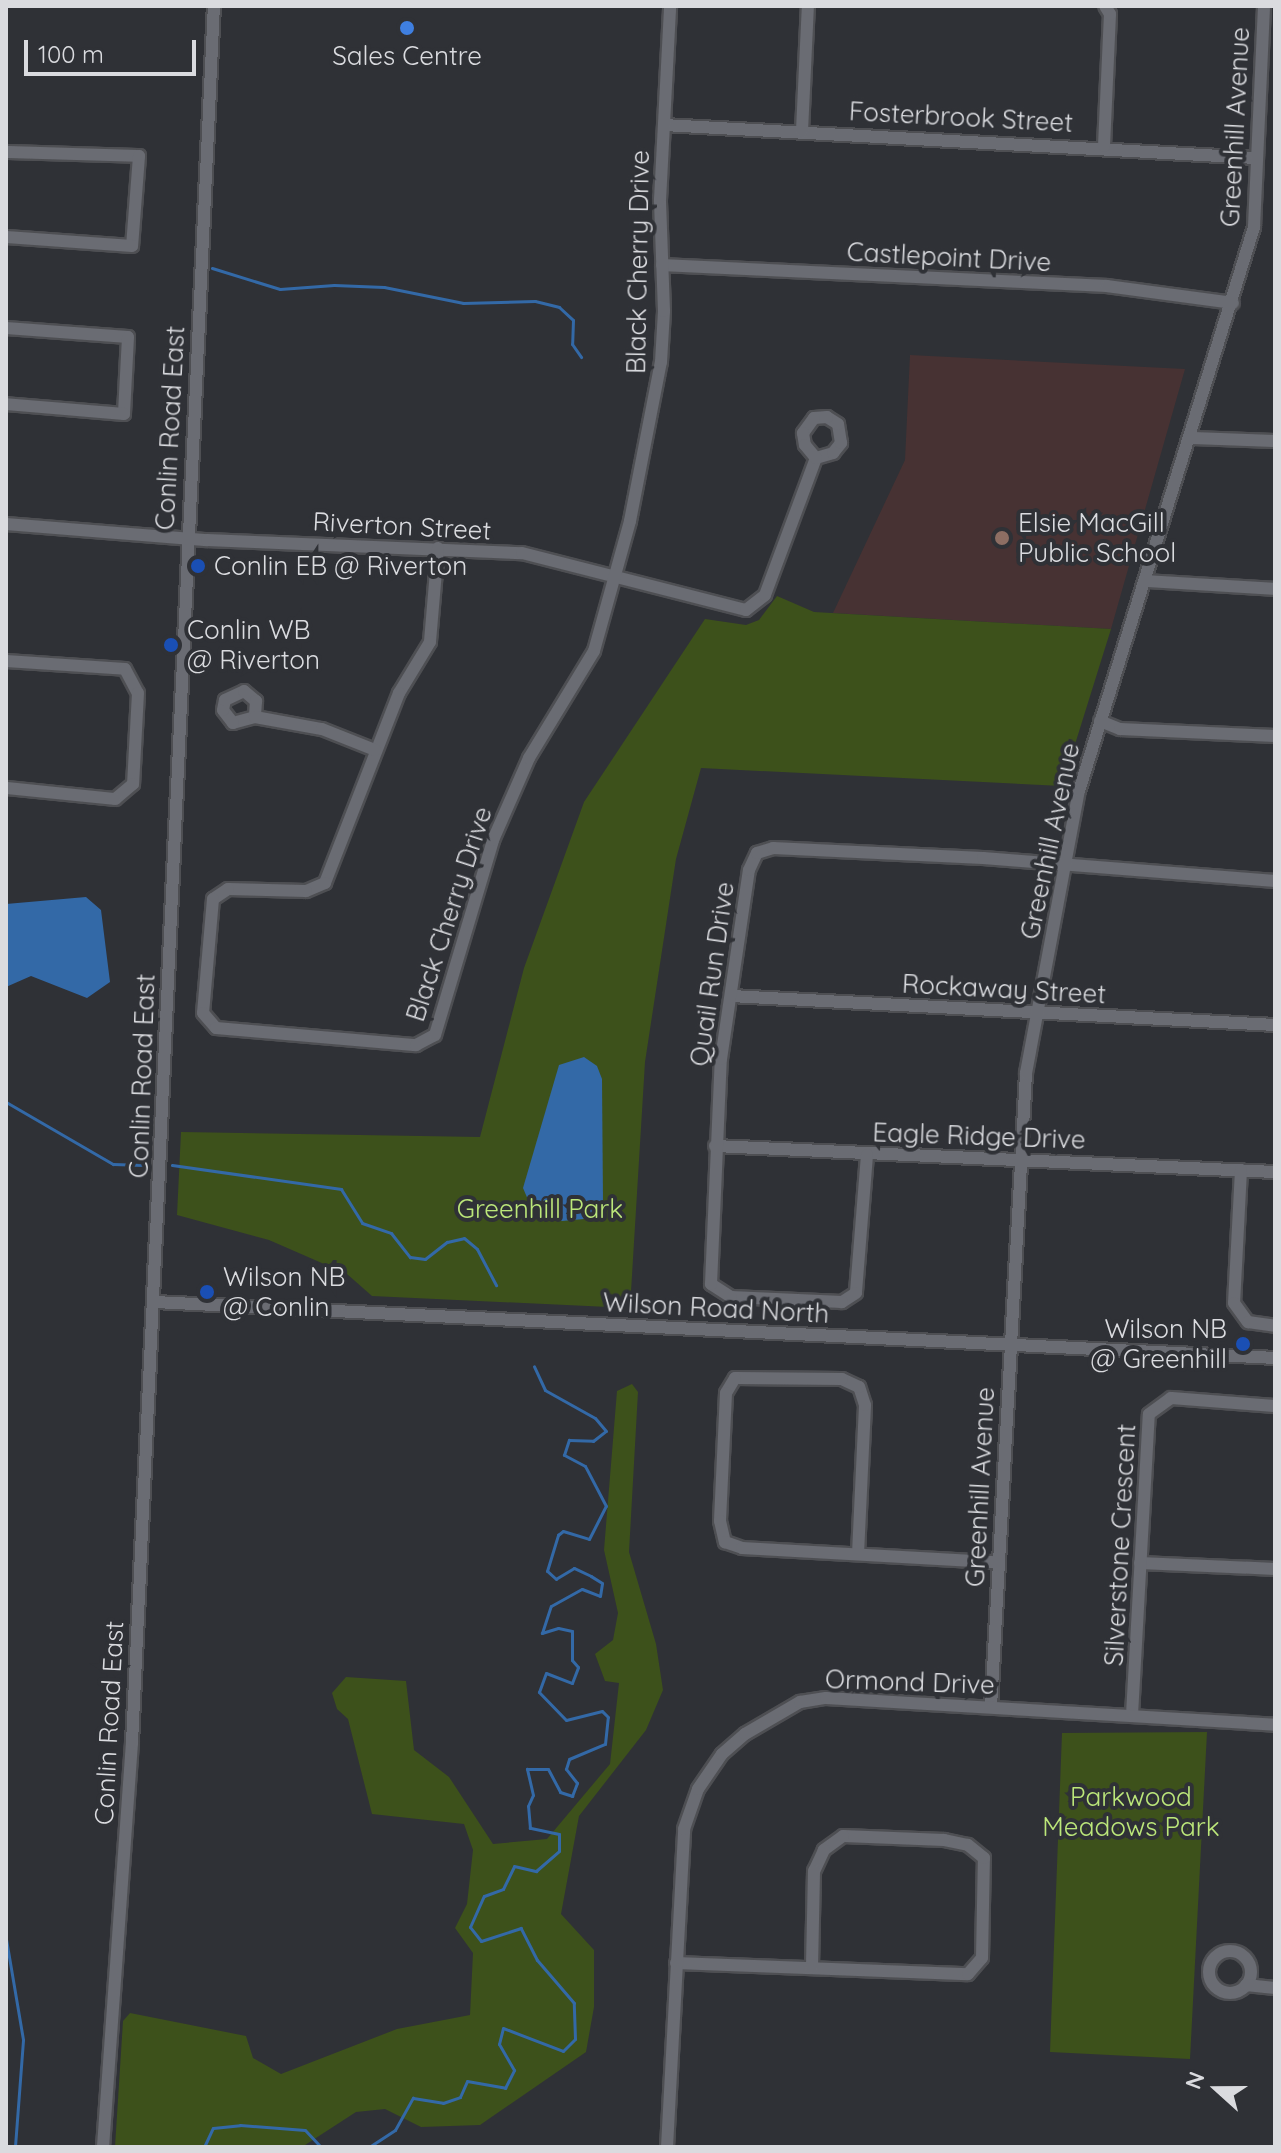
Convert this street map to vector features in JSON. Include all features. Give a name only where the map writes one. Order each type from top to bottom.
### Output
[{"type":"street","name":"Conlin Road East","points":[[103,2147],[132,1743],[155,1302],[185,538],[214,6]]},
{"type":"street","name":"Black Cherry Drive","points":[[438,548],[430,642],[399,693],[325,883],[306,891],[228,889],[213,899],[203,1013],[216,1028],[416,1045],[435,1035],[493,840],[529,758],[594,651],[615,577],[658,382],[670,6]]},
{"type":"street","points":[[802,131],[808,6]]},
{"type":"street","points":[[1104,146],[1110,14],[1105,6]]},
{"type":"street","name":"Greenhill Avenue","points":[[991,1707],[996,1562],[1026,1073],[1079,791],[1192,438],[1254,227],[1264,6]]},
{"type":"street","name":"Fosterbrook Street","points":[[664,125],[1104,146],[1256,158]]},
{"type":"street","points":[[6,152],[139,156],[132,246],[6,237]]},
{"type":"street","name":"Castlepoint Drive","points":[[662,265],[1107,286],[1233,303]]},
{"type":"street","points":[[6,328],[128,337],[124,414],[6,404]]},
{"type":"street","points":[[1192,438],[1275,441]]},
{"type":"street","name":"Riverton Street","points":[[6,524],[185,538],[522,553],[738,610],[753,608],[765,595],[816,458]]},
{"type":"street","points":[[1146,581],[1275,589]]},
{"type":"street","points":[[6,661],[125,669],[138,693],[133,784],[115,799],[6,788]]},
{"type":"street","points":[[255,717],[322,729],[375,750]]},
{"type":"street","points":[[1100,721],[1120,729],[1275,736]]},
{"type":"street","name":"Quail Run Drive","points":[[867,1155],[856,1293],[842,1302],[731,1297],[711,1284],[708,1273],[715,1146],[731,996],[749,870],[763,849],[1275,881]]},
{"type":"street","name":"Rockaway Street","points":[[731,996],[1275,1025]]},
{"type":"street","name":"Eagle Ridge Drive","points":[[715,1146],[1275,1172]]},
{"type":"street","points":[[1241,1170],[1234,1303],[1248,1322],[1275,1326]]},
{"type":"street","name":"Wilson Road North","points":[[155,1302],[1275,1358]]},
{"type":"street","points":[[858,1554],[865,1405],[859,1387],[842,1379],[735,1378],[726,1393],[720,1521],[725,1542],[742,1548],[996,1562]]},
{"type":"street","name":"Silverstone Crescent","points":[[1132,1715],[1147,1423],[1155,1406],[1171,1398],[1275,1406]]},
{"type":"street","points":[[1140,1563],[1275,1569]]},
{"type":"street","name":"Ormond Drive","points":[[667,2147],[679,1860],[690,1809],[722,1754],[745,1734],[800,1702],[826,1698],[1275,1725]]},
{"type":"street","points":[[676,1963],[968,1974],[982,1958],[984,1858],[968,1845],[944,1840],[843,1836],[824,1850],[814,1871],[812,1968]]},
{"type":"street","points":[[1246,1985],[1275,1988]]},
{"type":"shaded area","name":"Elsie MacGill Public School","points":[[910,355],[1185,369],[1111,629],[833,613],[905,460]]},
{"type":"green space","name":"Greenhill Park","points":[[777,596],[814,612],[1111,629],[1062,786],[701,768],[676,859],[645,1062],[630,1308],[372,1296],[347,1274],[269,1240],[177,1215],[181,1132],[480,1137],[524,968],[584,802],[705,619],[746,625],[759,620]]},
{"type":"green space","points":[[632,1384],[638,1392],[629,1552],[656,1644],[663,1690],[646,1730],[579,1816],[561,1914],[594,1950],[594,2007],[586,2052],[480,2125],[421,2127],[385,2109],[356,2112],[302,2147],[115,2147],[123,2021],[130,2013],[246,2036],[253,2058],[281,2074],[397,2029],[470,2015],[473,1953],[455,1928],[467,1904],[473,1850],[464,1824],[372,1814],[348,1719],[337,1709],[332,1693],[346,1677],[406,1681],[414,1750],[449,1777],[493,1844],[547,1839],[610,1764],[619,1683],[605,1681],[595,1654],[613,1640],[618,1613],[604,1550],[617,1391]]},
{"type":"green space","name":"Parkwood Meadows Park","points":[[1207,1732],[1190,2059],[1050,2052],[1062,1733]]},
{"type":"water","points":[[86,897],[101,910],[110,982],[87,998],[31,976],[6,987],[6,904]]},
{"type":"water","points":[[584,1057],[597,1066],[602,1079],[603,1203],[584,1219],[562,1221],[532,1209],[523,1188],[559,1065]]},
{"type":"waterway","points":[[212,268],[280,289],[334,285],[384,287],[463,303],[535,301],[559,307],[573,320],[572,344],[581,357]]},
{"type":"waterway","points":[[6,1102],[113,1164],[151,1165]]},
{"type":"waterway","points":[[6,1120],[6,1128]]},
{"type":"waterway","points":[[172,1165],[341,1189],[362,1223],[391,1233],[410,1257],[425,1259],[447,1242],[464,1238],[477,1249],[496,1285]]},
{"type":"waterway","points":[[369,2147],[395,2130],[413,2098],[443,2103],[460,2097],[467,2081],[505,2088],[514,2070],[499,2044],[503,2028],[563,2051],[575,2039],[574,2003],[537,1960],[521,1928],[481,1941],[470,1927],[484,1896],[503,1889],[514,1866],[536,1871],[559,1851],[559,1834],[530,1828],[528,1806],[533,1795],[527,1769],[548,1769],[560,1792],[572,1796],[577,1783],[566,1769],[569,1759],[605,1744],[608,1717],[602,1711],[566,1720],[539,1692],[546,1673],[572,1683],[578,1667],[572,1660],[572,1631],[558,1628],[542,1633],[551,1606],[582,1589],[600,1596],[602,1583],[591,1576],[574,1568],[556,1579],[547,1571],[558,1535],[563,1531],[589,1539],[606,1506],[585,1466],[564,1455],[569,1440],[593,1441],[606,1431],[595,1418],[545,1390],[534,1366]]},
{"type":"waterway","points":[[6,1939],[23,2040],[15,2147]]},
{"type":"waterway","points":[[204,2147],[213,2128],[240,2125],[305,2130],[321,2147]]},
{"type":"place","name":"Sales Centre","points":[[407,28]]},
{"type":"place","name":"Elsie MacGill Public School","points":[[1002,538]]},
{"type":"place","name":"Conlin EB @ Riverton","points":[[198,566]]},
{"type":"place","name":"Conlin WB @ Riverton","points":[[171,645]]},
{"type":"place","name":"Wilson NB @ Conlin","points":[[207,1292]]},
{"type":"place","name":"Wilson NB @ Greenhill","points":[[1243,1344]]}]
